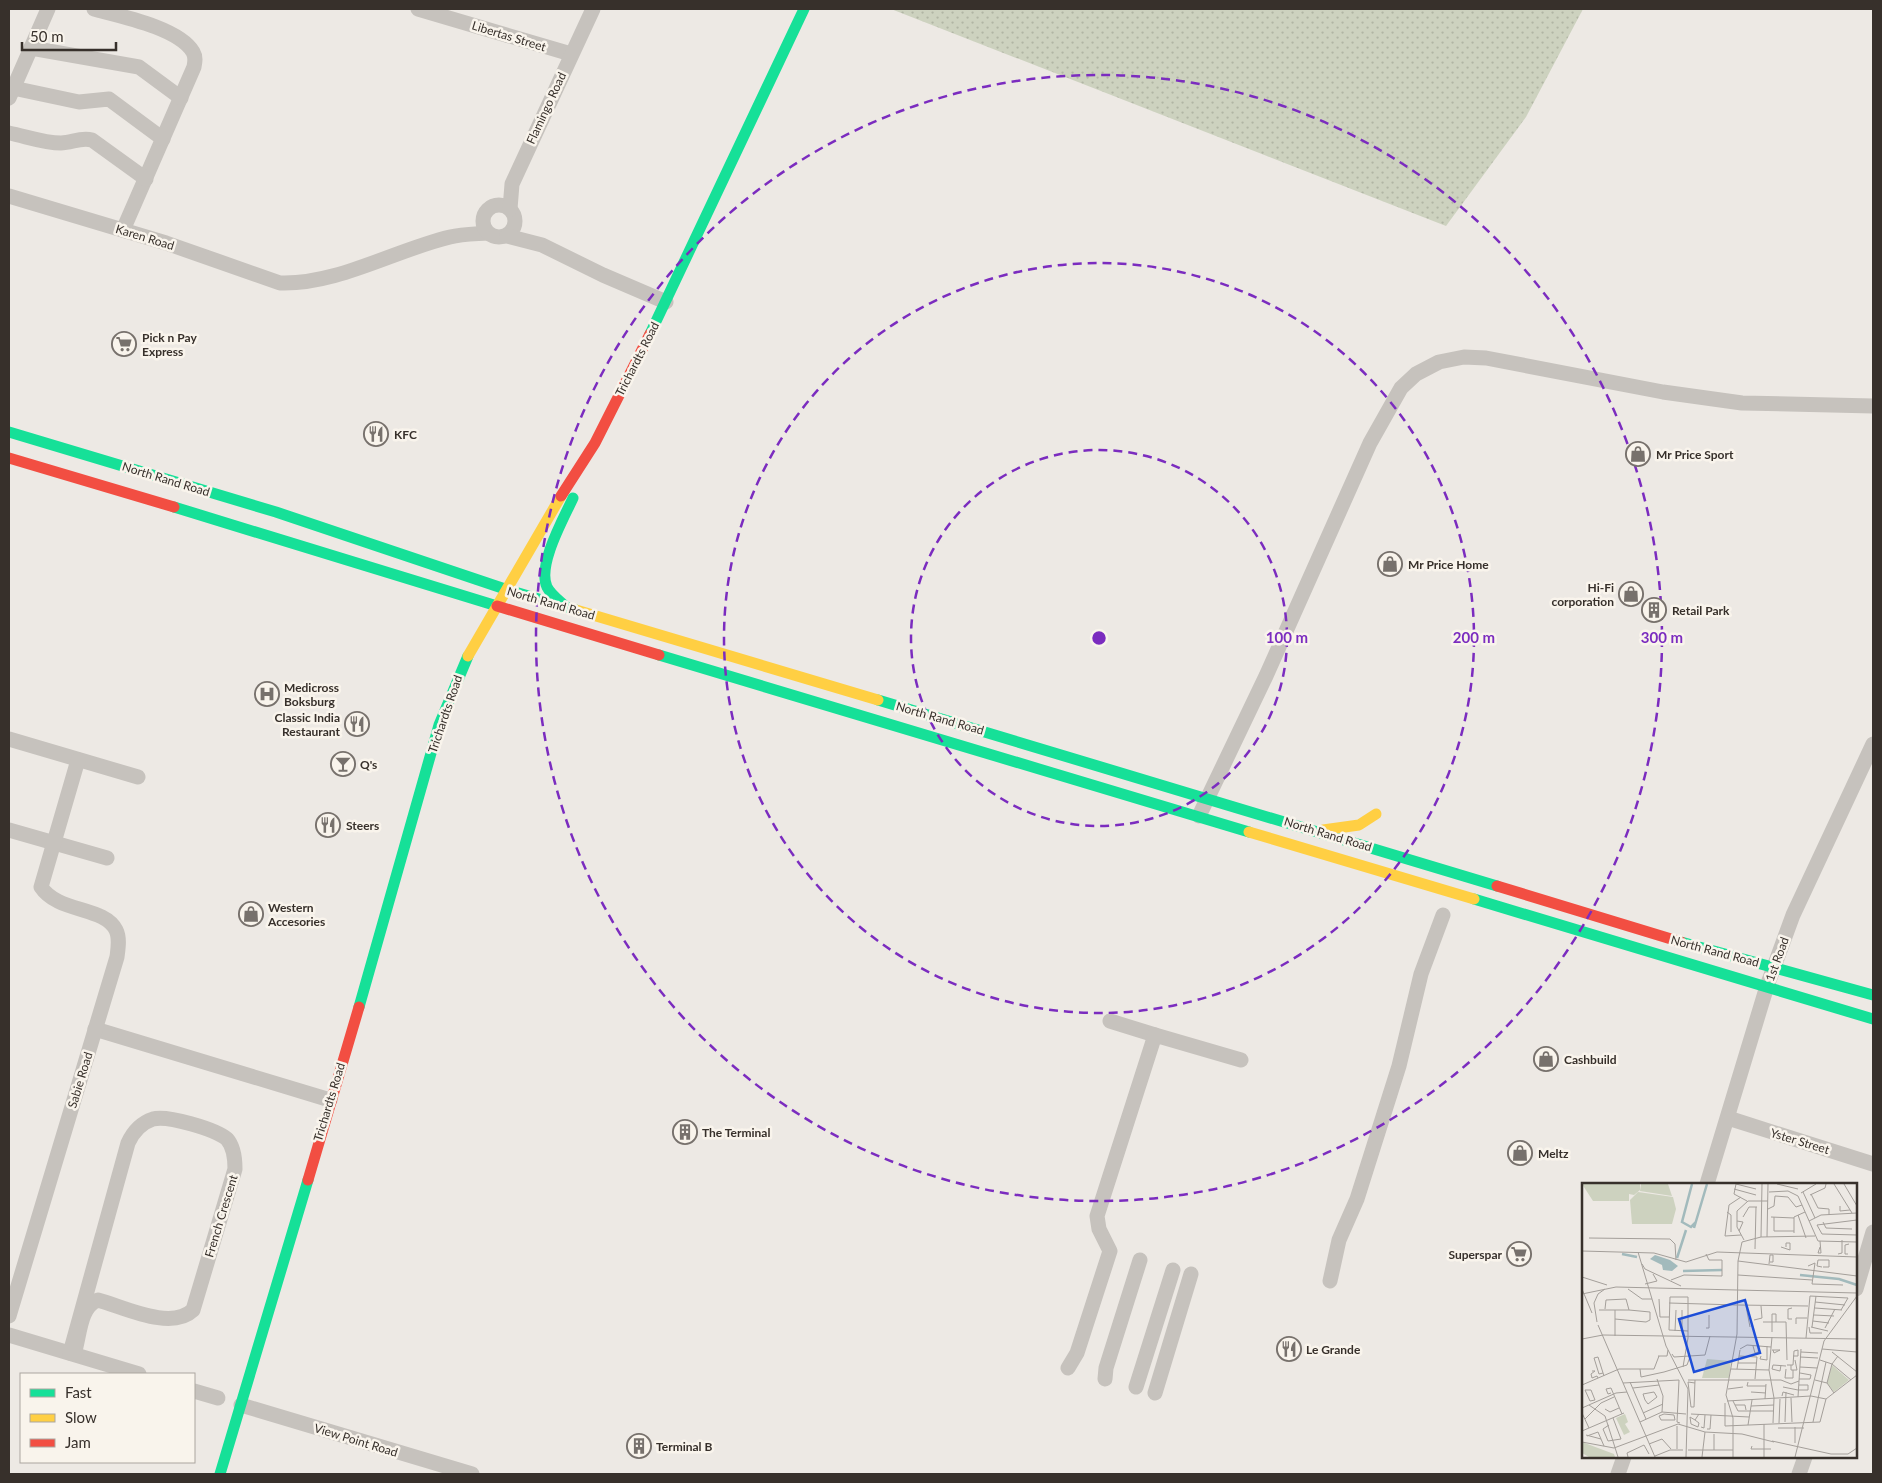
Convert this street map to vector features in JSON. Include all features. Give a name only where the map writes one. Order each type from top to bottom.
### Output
[{"type":"main road","name":"Trichardts Road","points":[[220,1474],[385,920],[439,725],[461,668],[495,606],[585,456],[596,443],[666,302],[804,9]]},
{"type":"main road","name":"North Rand Road","points":[[9,432],[276,512],[506,590],[1206,797],[1654,934],[1873,995]]},
{"type":"main road","points":[[566,607],[546,583],[546,572],[549,558],[596,443]]},
{"type":"main road","name":"North Rand Road","points":[[9,458],[121,490],[495,606],[1767,986],[1873,1020]]},
{"type":"main road","points":[[1016,741],[1019,751],[1017,762]]},
{"type":"main road","points":[[1314,830],[1359,825],[1376,814]]},
{"type":"street","points":[[48,9],[11,93],[79,102],[108,99],[163,139]]},
{"type":"street","points":[[94,9],[143,22],[171,34],[192,50],[195,57],[194,67],[123,230]]},
{"type":"street","name":"Libertas Street","points":[[418,9],[571,54]]},
{"type":"street","name":"Flamingo Road","points":[[507,211],[512,184],[593,9]]},
{"type":"street","points":[[31,48],[139,67],[181,98]]},
{"type":"street","points":[[9,133],[63,143],[84,138],[92,140],[146,179]]},
{"type":"street","name":"Karen Road","points":[[9,196],[123,230],[280,282],[295,283],[323,278],[451,236]]},
{"type":"street","points":[[451,236],[484,216],[491,207],[507,211],[542,245]]},
{"type":"street","points":[[507,211],[513,230],[507,236]]},
{"type":"street","points":[[484,216],[484,224],[488,233]]},
{"type":"street","points":[[451,236],[488,233],[495,237],[507,236],[542,245],[603,275],[666,302]]},
{"type":"street","points":[[1199,816],[1206,797],[1266,676],[1370,443],[1401,388],[1416,374],[1439,362],[1464,357],[1486,358],[1663,392],[1733,402],[1873,406]]},
{"type":"street","points":[[9,739],[138,777]]},
{"type":"street","name":"1st Road","points":[[1707,1183],[1767,986],[1793,915],[1873,744]]},
{"type":"street","points":[[53,842],[78,760]]},
{"type":"street","points":[[9,830],[108,858]]},
{"type":"street","name":"Sabie Road","points":[[9,1316],[117,957],[117,931],[111,923],[56,902],[48,897],[41,887],[53,842]]},
{"type":"street","points":[[1330,1282],[1339,1240],[1357,1199],[1398,1066],[1421,974],[1443,915]]},
{"type":"street","points":[[1110,1021],[1241,1060]]},
{"type":"street","points":[[95,1029],[330,1100]]},
{"type":"street","points":[[1068,1368],[1077,1353],[1110,1251],[1099,1229],[1097,1216],[1155,1035]]},
{"type":"street","name":"French Crescent","points":[[167,1118],[202,1128],[227,1140],[234,1155],[235,1169],[192,1310],[181,1318],[173,1320],[158,1318],[98,1300],[93,1301],[86,1309],[72,1354],[128,1143],[135,1131],[154,1119],[167,1118]]},
{"type":"street","name":"Yster Street","points":[[1728,1118],[1873,1164]]},
{"type":"street","points":[[1857,1286],[1873,1232]]},
{"type":"street","points":[[1106,1379],[1106,1368],[1140,1260]]},
{"type":"street","points":[[1136,1387],[1173,1270]]},
{"type":"street","points":[[1156,1393],[1192,1274]]},
{"type":"street","points":[[9,1335],[136,1373]]},
{"type":"street","points":[[195,1391],[218,1398]]},
{"type":"street","name":"View Point Road","points":[[241,1406],[472,1474]]},
{"type":"street","points":[[1618,1474],[1624,1458]]},
{"type":"street","points":[[1799,1474],[1805,1458]]},
{"type":"green space","points":[[891,9],[1583,9],[1526,117],[1446,226]]},
{"type":"traffic: fast","points":[[650,334],[804,9]]},
{"type":"traffic: fast","points":[[9,432],[276,512],[505,589],[576,610]]},
{"type":"traffic: fast","points":[[566,607],[547,587],[545,578],[548,554],[573,498]]},
{"type":"traffic: fast","points":[[174,507],[497,606]]},
{"type":"traffic: fast","points":[[659,655],[1249,832]]},
{"type":"traffic: fast","points":[[359,1007],[439,725],[468,656]]},
{"type":"traffic: fast","points":[[878,700],[1497,886]]},
{"type":"traffic: fast","points":[[1474,899],[1873,1019]]},
{"type":"traffic: fast","points":[[1681,942],[1873,995]]},
{"type":"traffic: fast","points":[[220,1474],[308,1180]]},
{"type":"traffic: slow","points":[[468,656],[561,496]]},
{"type":"traffic: slow","points":[[576,610],[878,700]]},
{"type":"traffic: slow","points":[[1323,830],[1359,825],[1376,814]]},
{"type":"traffic: slow","points":[[1249,832],[1474,899]]},
{"type":"traffic: jam","points":[[561,496],[595,443],[650,334]]},
{"type":"traffic: jam","points":[[9,458],[174,507]]},
{"type":"traffic: jam","points":[[497,606],[659,655]]},
{"type":"traffic: jam","points":[[1497,886],[1681,942]]},
{"type":"traffic: jam","points":[[308,1180],[359,1007]]},
{"type":"place","name":"Pick n Pay Express","points":[[124,344]]},
{"type":"place","name":"KFC","points":[[376,434]]},
{"type":"place","name":"Mr Price Sport","points":[[1638,454]]},
{"type":"place","name":"Mr Price Home","points":[[1390,564]]},
{"type":"place","name":"Hi-Fi corporation","points":[[1631,594]]},
{"type":"place","name":"Retail Park","points":[[1654,610]]},
{"type":"place","name":"Medicross Boksburg","points":[[267,694]]},
{"type":"place","name":"Classic India Restaurant","points":[[357,724]]},
{"type":"place","name":"Q's","points":[[343,764]]},
{"type":"place","name":"Steers","points":[[328,825]]},
{"type":"place","name":"Western Accesories","points":[[251,914]]},
{"type":"place","name":"Cashbuild","points":[[1546,1059]]},
{"type":"place","name":"The Terminal","points":[[685,1132]]},
{"type":"place","name":"Meltz","points":[[1520,1153]]},
{"type":"place","name":"Superspar","points":[[1519,1254]]},
{"type":"place","name":"Le Grande","points":[[1289,1349]]},
{"type":"place","name":"Terminal B","points":[[639,1446]]}]
